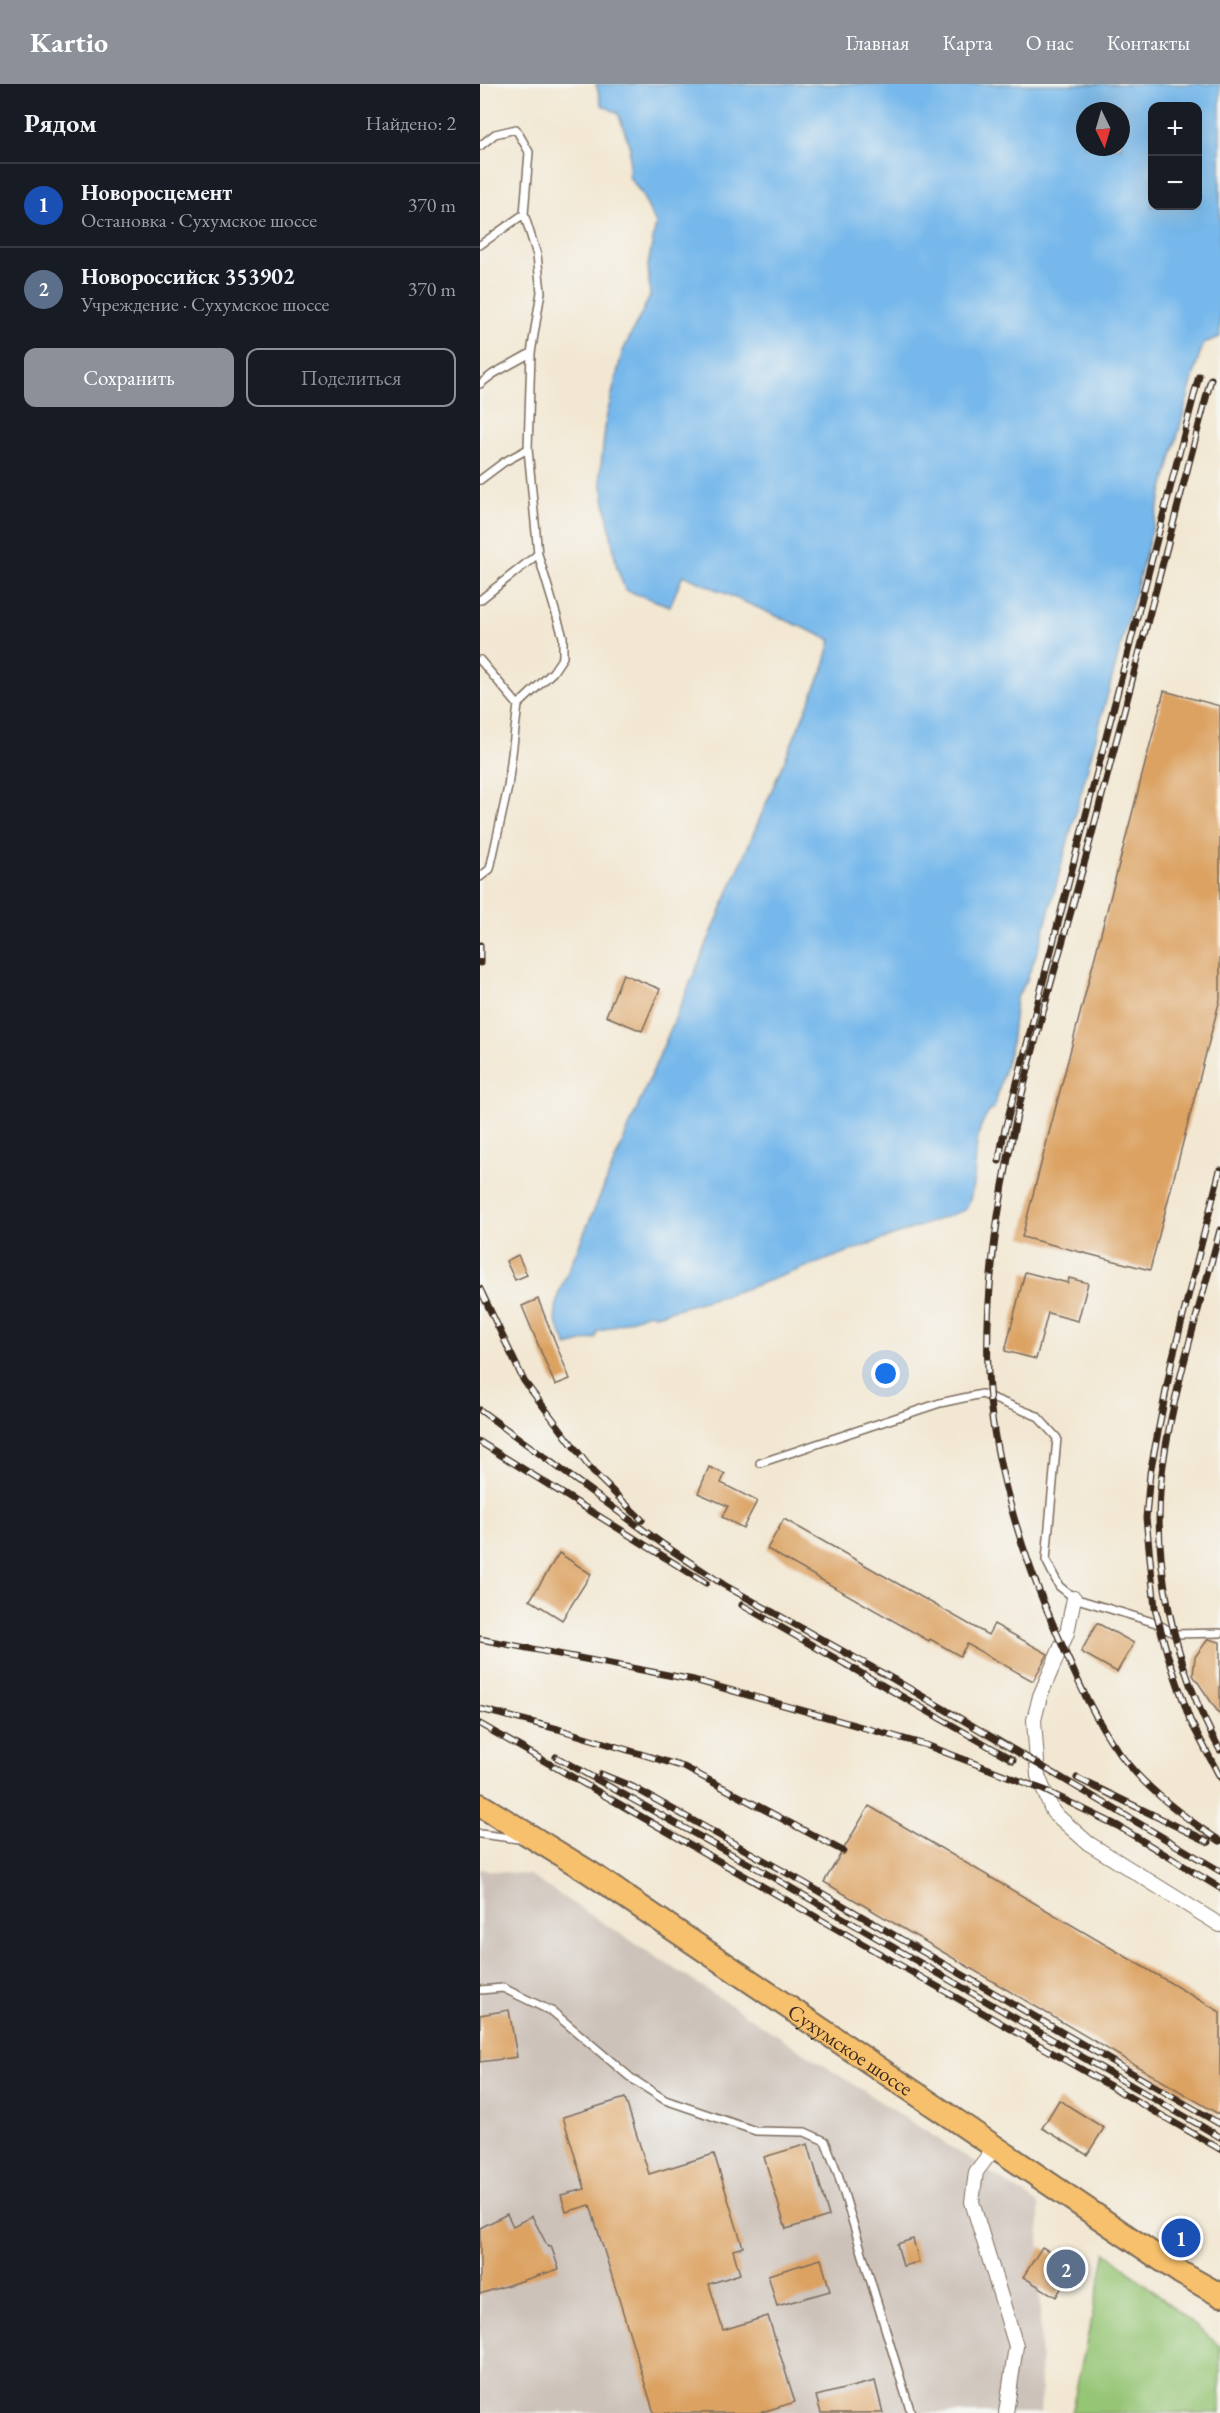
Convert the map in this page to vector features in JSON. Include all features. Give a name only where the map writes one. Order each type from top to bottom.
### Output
[{"type":"highway","name":"Сухумское шоссе","points":[[480,1805],[589,1872],[1180,2273],[1220,2295]]},
{"type":"street","points":[[1074,1598],[1067,1633],[1040,1696],[1034,1720],[1038,1776],[1053,1812],[1089,1843],[1220,1925]]},
{"type":"street","points":[[995,2146],[976,2172],[972,2202],[1016,2346],[1006,2413]]},
{"type":"lane","points":[[480,146],[495,134],[516,129],[529,153],[524,214],[537,255],[541,292],[531,354],[528,449],[538,554],[563,638],[563,657],[553,672],[518,705],[508,787],[490,869],[480,877]]},
{"type":"lane","points":[[480,245],[524,214]]},
{"type":"lane","points":[[480,384],[493,374],[531,354]]},
{"type":"lane","points":[[480,480],[504,462],[528,449]]},
{"type":"lane","points":[[480,600],[538,554]]},
{"type":"lane","points":[[480,660],[518,705]]},
{"type":"lane","points":[[760,1463],[940,1402],[982,1394],[1037,1416],[1057,1438],[1046,1560],[1059,1586],[1074,1598],[1155,1623],[1174,1634],[1220,1633]]},
{"type":"lane","points":[[480,1834],[540,1841]]},
{"type":"lane","points":[[480,1990],[503,1989],[553,2012],[631,2078],[665,2100],[756,2131],[805,2132],[825,2141],[838,2174],[910,2413]]},
{"type":"shaded area","points":[[480,1869],[529,1875],[1039,2204],[1041,2413],[480,2413]]},
{"type":"green space","points":[[1106,2252],[1220,2346],[1220,2413],[1071,2413]]},
{"type":"water","points":[[596,84],[1220,84],[1220,337],[1204,343],[1199,356],[1041,941],[1026,982],[1016,999],[1011,1045],[994,1108],[985,1117],[980,1128],[973,1184],[965,1210],[745,1289],[656,1315],[649,1313],[597,1332],[596,1338],[567,1346],[555,1319],[558,1295],[824,667],[831,640],[683,575],[670,606],[625,590],[617,568],[600,475],[606,419],[622,353],[650,296],[648,265],[656,224],[641,193],[629,177],[630,146],[618,113],[602,105]]},
{"type":"building","points":[[1164,691],[1220,706],[1220,999],[1150,1270],[1022,1237]]},
{"type":"building","points":[[623,974],[660,989],[642,1031],[606,1016]]},
{"type":"building","points":[[518,1255],[527,1275],[515,1280],[506,1261]]},
{"type":"building","points":[[1025,1272],[1068,1283],[1069,1278],[1088,1283],[1078,1321],[1048,1313],[1036,1359],[1005,1351]]},
{"type":"building","points":[[538,1299],[570,1379],[555,1385],[522,1306]]},
{"type":"building","points":[[709,1467],[725,1474],[721,1483],[757,1501],[743,1528],[722,1517],[728,1506],[698,1493]]},
{"type":"building","points":[[784,1519],[988,1635],[994,1624],[1048,1654],[1033,1681],[967,1644],[960,1656],[930,1639],[929,1641],[767,1549]]},
{"type":"building","points":[[559,1553],[591,1574],[562,1620],[530,1600]]},
{"type":"building","points":[[1097,1623],[1134,1643],[1117,1672],[1081,1652]]},
{"type":"building","points":[[1208,1639],[1220,1642],[1220,1715],[1193,1675],[1195,1657]]},
{"type":"building","points":[[869,1806],[1220,2012],[1220,2115],[824,1882]]},
{"type":"building","points":[[509,2010],[517,2057],[480,2062],[480,2015]]},
{"type":"building","points":[[625,2098],[649,2174],[714,2154],[743,2247],[733,2250],[740,2274],[709,2284],[723,2330],[768,2316],[795,2402],[759,2413],[654,2413],[590,2205],[566,2212],[561,2195],[585,2189],[563,2117]]},
{"type":"building","points":[[1059,2100],[1104,2128],[1087,2155],[1042,2128]]},
{"type":"building","points":[[808,2144],[829,2216],[786,2229],[764,2157]]},
{"type":"building","points":[[507,2214],[513,2226],[532,2216],[548,2247],[551,2246],[559,2269],[480,2294],[480,2228]]},
{"type":"building","points":[[913,2239],[919,2262],[903,2266],[897,2244]]},
{"type":"building","points":[[1042,2247],[1074,2266],[1056,2297],[1023,2277]]},
{"type":"building","points":[[821,2259],[830,2291],[777,2306],[768,2275]]},
{"type":"building","points":[[875,2381],[883,2413],[821,2413],[816,2396]]},
{"type":"railway","points":[[999,1161],[1003,1137],[1199,376]]},
{"type":"railway","points":[[1211,379],[1019,1108],[1005,1173],[995,1239],[989,1305],[988,1372],[995,1436],[1010,1503],[1042,1600],[1084,1693],[1110,1739],[1130,1767],[1166,1802],[1220,1841]]},
{"type":"railway","points":[[480,945],[480,963]]},
{"type":"railway","points":[[1220,1170],[1172,1360],[1150,1473],[1146,1518],[1155,1608],[1167,1653],[1190,1720],[1220,1777]]},
{"type":"railway","points":[[1220,1230],[1174,1406],[1163,1465],[1160,1501],[1163,1575],[1169,1612],[1190,1684],[1220,1750]]},
{"type":"railway","points":[[480,1289],[524,1381],[593,1472],[642,1520]]},
{"type":"railway","points":[[480,1410],[664,1545],[724,1585],[893,1679],[1220,1871]]},
{"type":"railway","points":[[480,1442],[706,1583]]},
{"type":"railway","points":[[742,1605],[1013,1760]]},
{"type":"railway","points":[[480,1639],[694,1680],[926,1745],[1044,1790],[1118,1826],[1220,1888]]},
{"type":"railway","points":[[480,1709],[558,1729],[684,1767],[843,1851]]},
{"type":"railway","points":[[480,1724],[1220,2149]]},
{"type":"railway","points":[[556,1757],[762,1871],[1220,2137]]},
{"type":"railway","points":[[601,1774],[633,1787],[794,1877],[1220,2124]]},
{"type":"railway","points":[[1077,1778],[1209,1842]]},
{"type":"place","name":"Новоросцемент","points":[[1181,2238]]},
{"type":"place","name":"Новороссийск 353902","points":[[1066,2269]]}]
